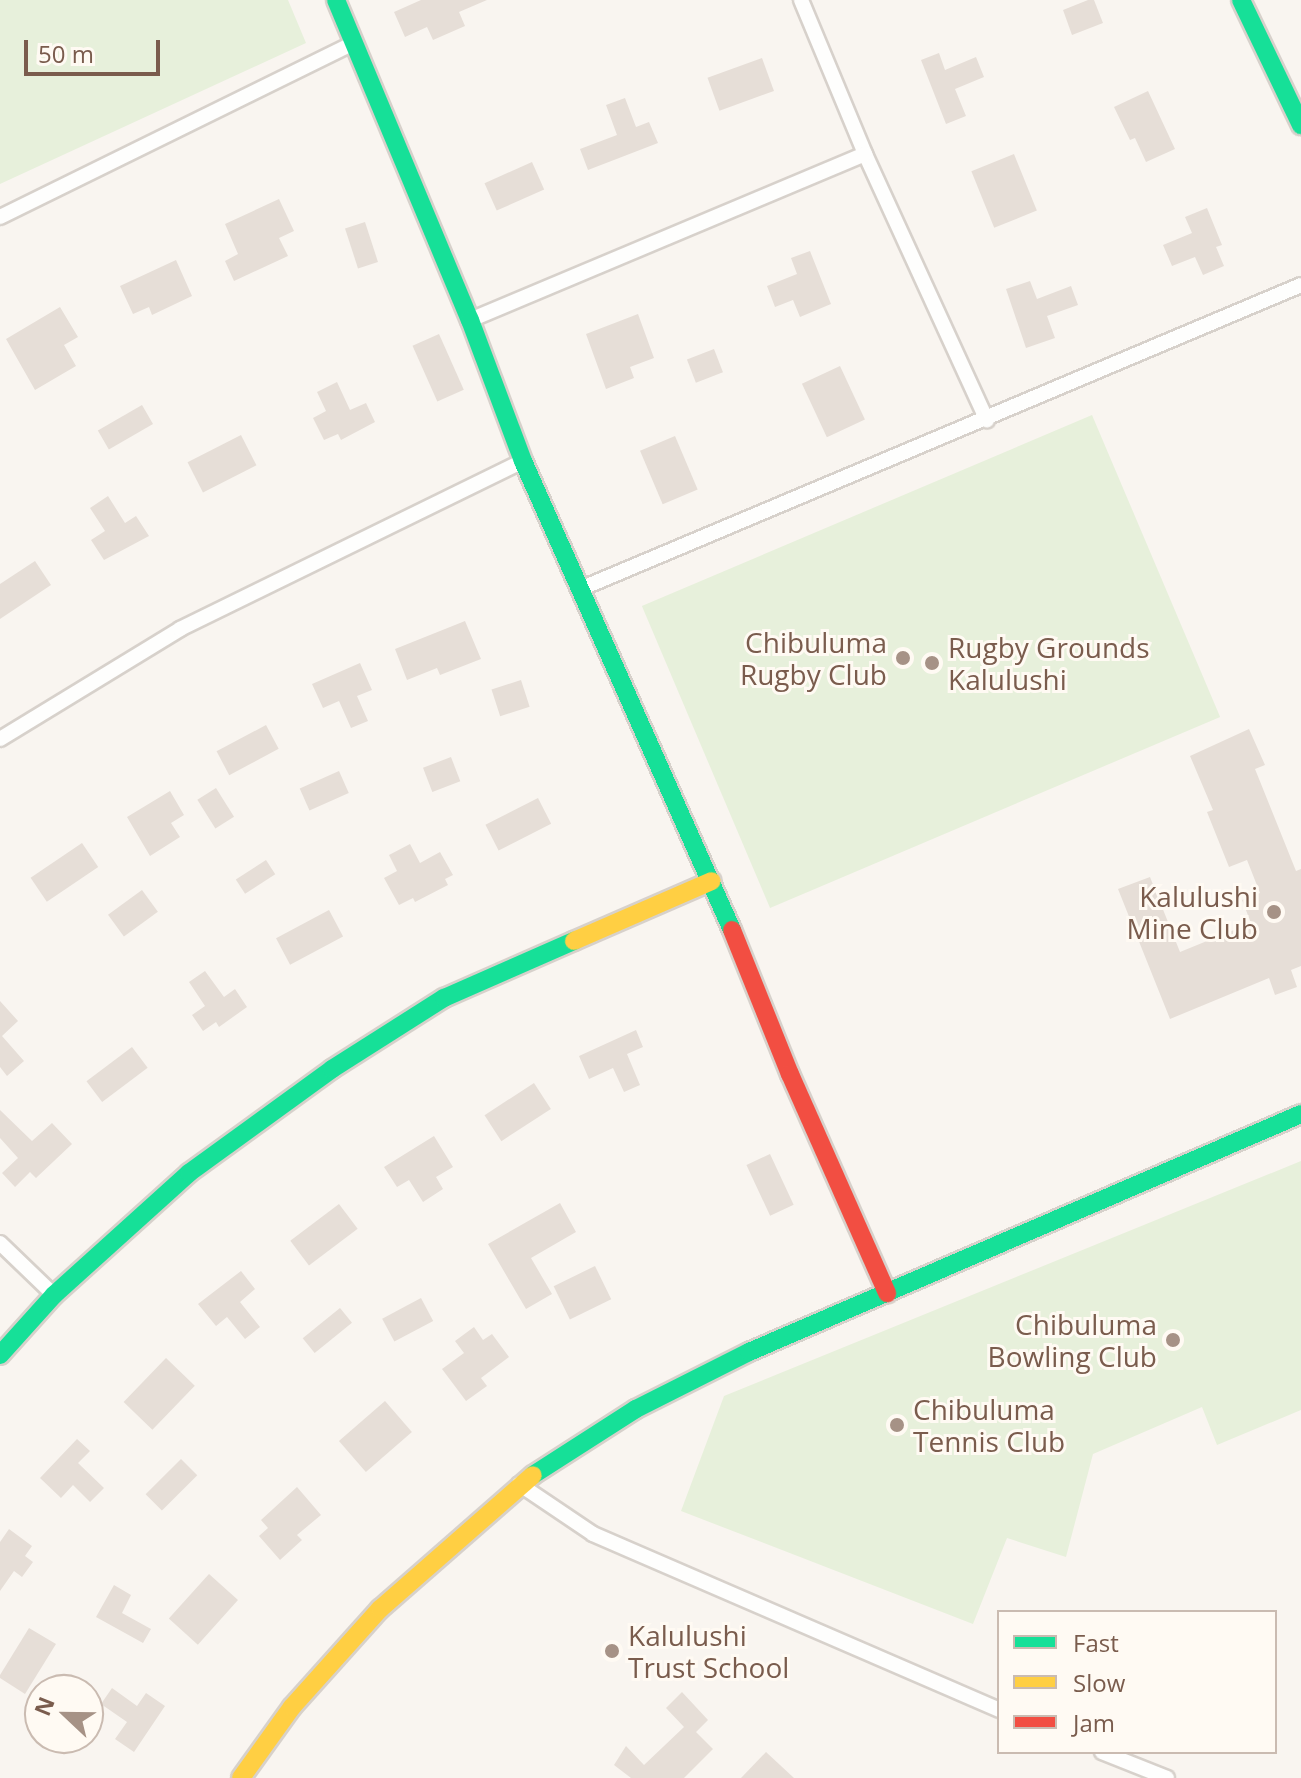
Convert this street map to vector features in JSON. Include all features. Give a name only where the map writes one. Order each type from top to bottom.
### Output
[{"type":"street","points":[[336,0],[470,320],[523,461],[712,881],[790,1074],[887,1293]]},
{"type":"street","points":[[801,0],[865,154],[987,420]]},
{"type":"street","points":[[1241,0],[1301,125]]},
{"type":"street","points":[[0,217],[353,43]]},
{"type":"street","points":[[470,320],[865,154]]},
{"type":"street","points":[[580,589],[987,420],[1301,285]]},
{"type":"street","points":[[0,739],[180,629],[523,461]]},
{"type":"street","points":[[0,1355],[54,1295],[189,1173],[332,1069],[444,998],[712,881]]},
{"type":"street","points":[[241,1778],[292,1707],[380,1609],[519,1484],[636,1409],[749,1352],[1301,1114]]},
{"type":"street","points":[[0,1243],[54,1295]]},
{"type":"street","points":[[519,1484],[593,1534],[997,1709]]},
{"type":"street","points":[[1107,1754],[1167,1778]]},
{"type":"green space","points":[[0,0],[288,0],[306,43],[0,184]]},
{"type":"green space","name":"Rugby Grounds Kalulushi","points":[[1092,415],[1220,717],[770,908],[642,606]]},
{"type":"green space","name":"Chibuluma Tennis Club","points":[[1301,1161],[1301,1410],[1217,1445],[1202,1407],[1093,1454],[1066,1557],[1007,1538],[973,1624],[681,1511],[724,1396]]},
{"type":"building","points":[[421,0],[487,0],[459,12],[465,26],[433,40],[427,27],[405,37],[394,12]]},
{"type":"building","points":[[1094,0],[1103,23],[1072,35],[1063,10]]},
{"type":"building","points":[[939,53],[945,70],[976,57],[984,77],[955,89],[966,116],[946,124],[921,60]]},
{"type":"building","points":[[762,58],[774,91],[719,111],[707,78]]},
{"type":"building","points":[[1148,91],[1175,149],[1146,162],[1135,138],[1130,140],[1114,107]]},
{"type":"building","points":[[625,98],[636,127],[649,122],[658,143],[588,170],[580,149],[617,135],[606,105]]},
{"type":"building","points":[[1014,154],[1037,211],[994,228],[971,171]]},
{"type":"building","points":[[532,162],[544,189],[497,211],[484,183]]},
{"type":"building","points":[[279,199],[294,231],[279,238],[288,256],[234,281],[225,261],[238,254],[225,224]]},
{"type":"building","points":[[1207,208],[1222,245],[1216,247],[1224,266],[1203,275],[1195,257],[1172,266],[1163,245],[1192,233],[1185,217]]},
{"type":"building","points":[[365,222],[378,262],[358,268],[345,228]]},
{"type":"building","points":[[810,251],[831,304],[800,317],[793,300],[775,307],[767,286],[797,274],[791,258]]},
{"type":"building","points":[[176,260],[192,296],[152,315],[149,307],[133,314],[120,286]]},
{"type":"building","points":[[1030,281],[1037,299],[1071,286],[1078,305],[1047,316],[1055,338],[1026,348],[1006,289]]},
{"type":"building","points":[[60,307],[78,337],[64,345],[76,366],[35,390],[6,339]]},
{"type":"building","points":[[638,314],[654,358],[630,367],[634,378],[606,389],[586,334]]},
{"type":"building","points":[[439,334],[464,390],[437,402],[413,346]]},
{"type":"building","points":[[714,349],[723,372],[696,383],[687,359]]},
{"type":"building","points":[[840,366],[865,419],[827,437],[802,384]]},
{"type":"building","points":[[337,382],[350,410],[366,403],[375,422],[341,440],[338,434],[324,440],[313,418],[326,411],[317,392]]},
{"type":"building","points":[[142,405],[153,424],[109,450],[98,430]]},
{"type":"building","points":[[241,435],[256,465],[203,493],[188,462]]},
{"type":"building","points":[[675,436],[698,489],[663,504],[640,451]]},
{"type":"building","points":[[108,496],[125,523],[136,516],[149,536],[104,560],[91,540],[105,531],[90,508]]},
{"type":"building","points":[[35,561],[51,585],[0,619],[0,584]]},
{"type":"building","points":[[465,621],[481,659],[440,675],[437,668],[407,680],[395,649]]},
{"type":"building","points":[[360,663],[372,690],[357,696],[368,721],[351,728],[339,701],[323,708],[312,684]]},
{"type":"building","points":[[521,680],[530,707],[500,716],[492,690]]},
{"type":"building","points":[[266,725],[279,749],[229,775],[217,751]]},
{"type":"building","name":"Kalulushi Mine Club","points":[[1249,729],[1265,765],[1255,769],[1296,871],[1301,869],[1301,966],[1291,970],[1297,987],[1275,995],[1269,978],[1170,1019],[1118,889],[1150,877],[1180,952],[1251,923],[1242,900],[1260,893],[1247,860],[1229,867],[1207,812],[1213,810],[1190,756]]},
{"type":"building","points":[[451,757],[460,781],[432,792],[423,768]]},
{"type":"building","points":[[339,771],[349,793],[309,810],[300,788]]},
{"type":"building","points":[[216,788],[234,817],[215,828],[197,800]]},
{"type":"building","points":[[170,791],[184,815],[171,823],[180,837],[150,856],[127,817]]},
{"type":"building","points":[[538,798],[551,824],[499,851],[485,825]]},
{"type":"building","points":[[82,843],[98,867],[47,902],[31,878]]},
{"type":"building","points":[[410,844],[420,863],[440,852],[453,875],[445,879],[448,885],[415,902],[413,898],[399,905],[384,878],[397,871],[389,855]]},
{"type":"building","points":[[266,860],[275,874],[245,894],[236,880]]},
{"type":"building","points":[[142,890],[158,912],[124,937],[108,915]]},
{"type":"building","points":[[329,910],[343,936],[290,965],[276,938]]},
{"type":"building","points":[[205,971],[224,997],[235,989],[247,1007],[219,1027],[216,1022],[203,1031],[192,1015],[205,1006],[189,982]]},
{"type":"building","points":[[0,1001],[18,1021],[2,1036],[24,1061],[7,1076],[0,1067]]},
{"type":"building","points":[[636,1030],[643,1047],[627,1054],[640,1085],[624,1092],[613,1068],[589,1079],[579,1056]]},
{"type":"building","points":[[132,1047],[148,1068],[102,1102],[86,1081]]},
{"type":"building","points":[[534,1083],[551,1109],[501,1141],[485,1115]]},
{"type":"building","points":[[0,1110],[32,1141],[52,1123],[72,1144],[36,1178],[30,1172],[15,1187],[2,1173],[18,1158],[0,1138]]},
{"type":"building","points":[[434,1136],[453,1167],[436,1177],[443,1189],[423,1202],[409,1180],[397,1187],[384,1167]]},
{"type":"building","points":[[770,1154],[794,1205],[770,1216],[746,1165]]},
{"type":"building","points":[[560,1203],[576,1232],[531,1258],[552,1294],[526,1309],[488,1244]]},
{"type":"building","points":[[339,1204],[358,1229],[309,1265],[290,1241]]},
{"type":"building","points":[[595,1266],[611,1299],[570,1319],[554,1286]]},
{"type":"building","points":[[241,1271],[255,1289],[240,1302],[260,1327],[245,1339],[227,1317],[216,1326],[198,1304]]},
{"type":"building","points":[[421,1298],[433,1321],[394,1342],[382,1319]]},
{"type":"building","points":[[340,1308],[352,1323],[315,1353],[303,1338]]},
{"type":"building","points":[[474,1327],[483,1340],[492,1334],[509,1357],[481,1378],[487,1386],[466,1401],[442,1369],[464,1353],[455,1341]]},
{"type":"building","points":[[166,1358],[195,1386],[152,1430],[124,1402]]},
{"type":"building","points":[[385,1401],[412,1432],[366,1472],[339,1441]]},
{"type":"building","points":[[77,1439],[90,1451],[78,1463],[104,1488],[90,1502],[73,1485],[61,1498],[40,1478]]},
{"type":"building","points":[[181,1459],[197,1475],[162,1511],[146,1494]]},
{"type":"building","points":[[297,1487],[321,1515],[297,1535],[302,1540],[280,1560],[259,1536],[268,1528],[261,1520]]},
{"type":"building","points":[[9,1529],[32,1546],[25,1556],[33,1562],[22,1577],[14,1571],[0,1591],[0,1542]]},
{"type":"building","points":[[209,1574],[238,1600],[198,1645],[169,1619]]},
{"type":"building","points":[[114,1585],[131,1595],[122,1613],[151,1629],[143,1643],[96,1617]]},
{"type":"building","points":[[29,1628],[56,1644],[37,1674],[24,1674],[24,1693],[0,1675]]},
{"type":"building","points":[[112,1688],[137,1706],[146,1693],[165,1706],[134,1752],[115,1739],[127,1722],[104,1706],[104,1700]]},
{"type":"building","points":[[682,1692],[708,1720],[696,1732],[713,1749],[684,1778],[631,1778],[614,1765],[626,1746],[644,1765],[684,1727],[666,1708]]},
{"type":"building","points":[[766,1752],[794,1778],[741,1778]]},
{"type":"traffic: fast","points":[[336,0],[470,320],[523,461],[732,930]]},
{"type":"traffic: fast","points":[[1241,0],[1301,125]]},
{"type":"traffic: fast","points":[[0,1355],[54,1295],[189,1173],[332,1069],[444,998],[574,941]]},
{"type":"traffic: fast","points":[[533,1475],[636,1409],[749,1352],[1301,1114]]},
{"type":"traffic: slow","points":[[574,941],[712,881]]},
{"type":"traffic: slow","points":[[241,1778],[292,1707],[380,1609],[533,1475]]},
{"type":"traffic: jam","points":[[732,930],[790,1074],[887,1293]]},
{"type":"place","name":"Chibuluma Rugby Club","points":[[903,658]]},
{"type":"place","name":"Rugby Grounds Kalulushi","points":[[932,663]]},
{"type":"place","name":"Kalulushi Mine Club","points":[[1274,912]]},
{"type":"place","name":"Chibuluma Bowling Club","points":[[1173,1340]]},
{"type":"place","name":"Chibuluma Tennis Club","points":[[897,1425]]},
{"type":"place","name":"Kalulushi Trust School","points":[[612,1651]]}]
